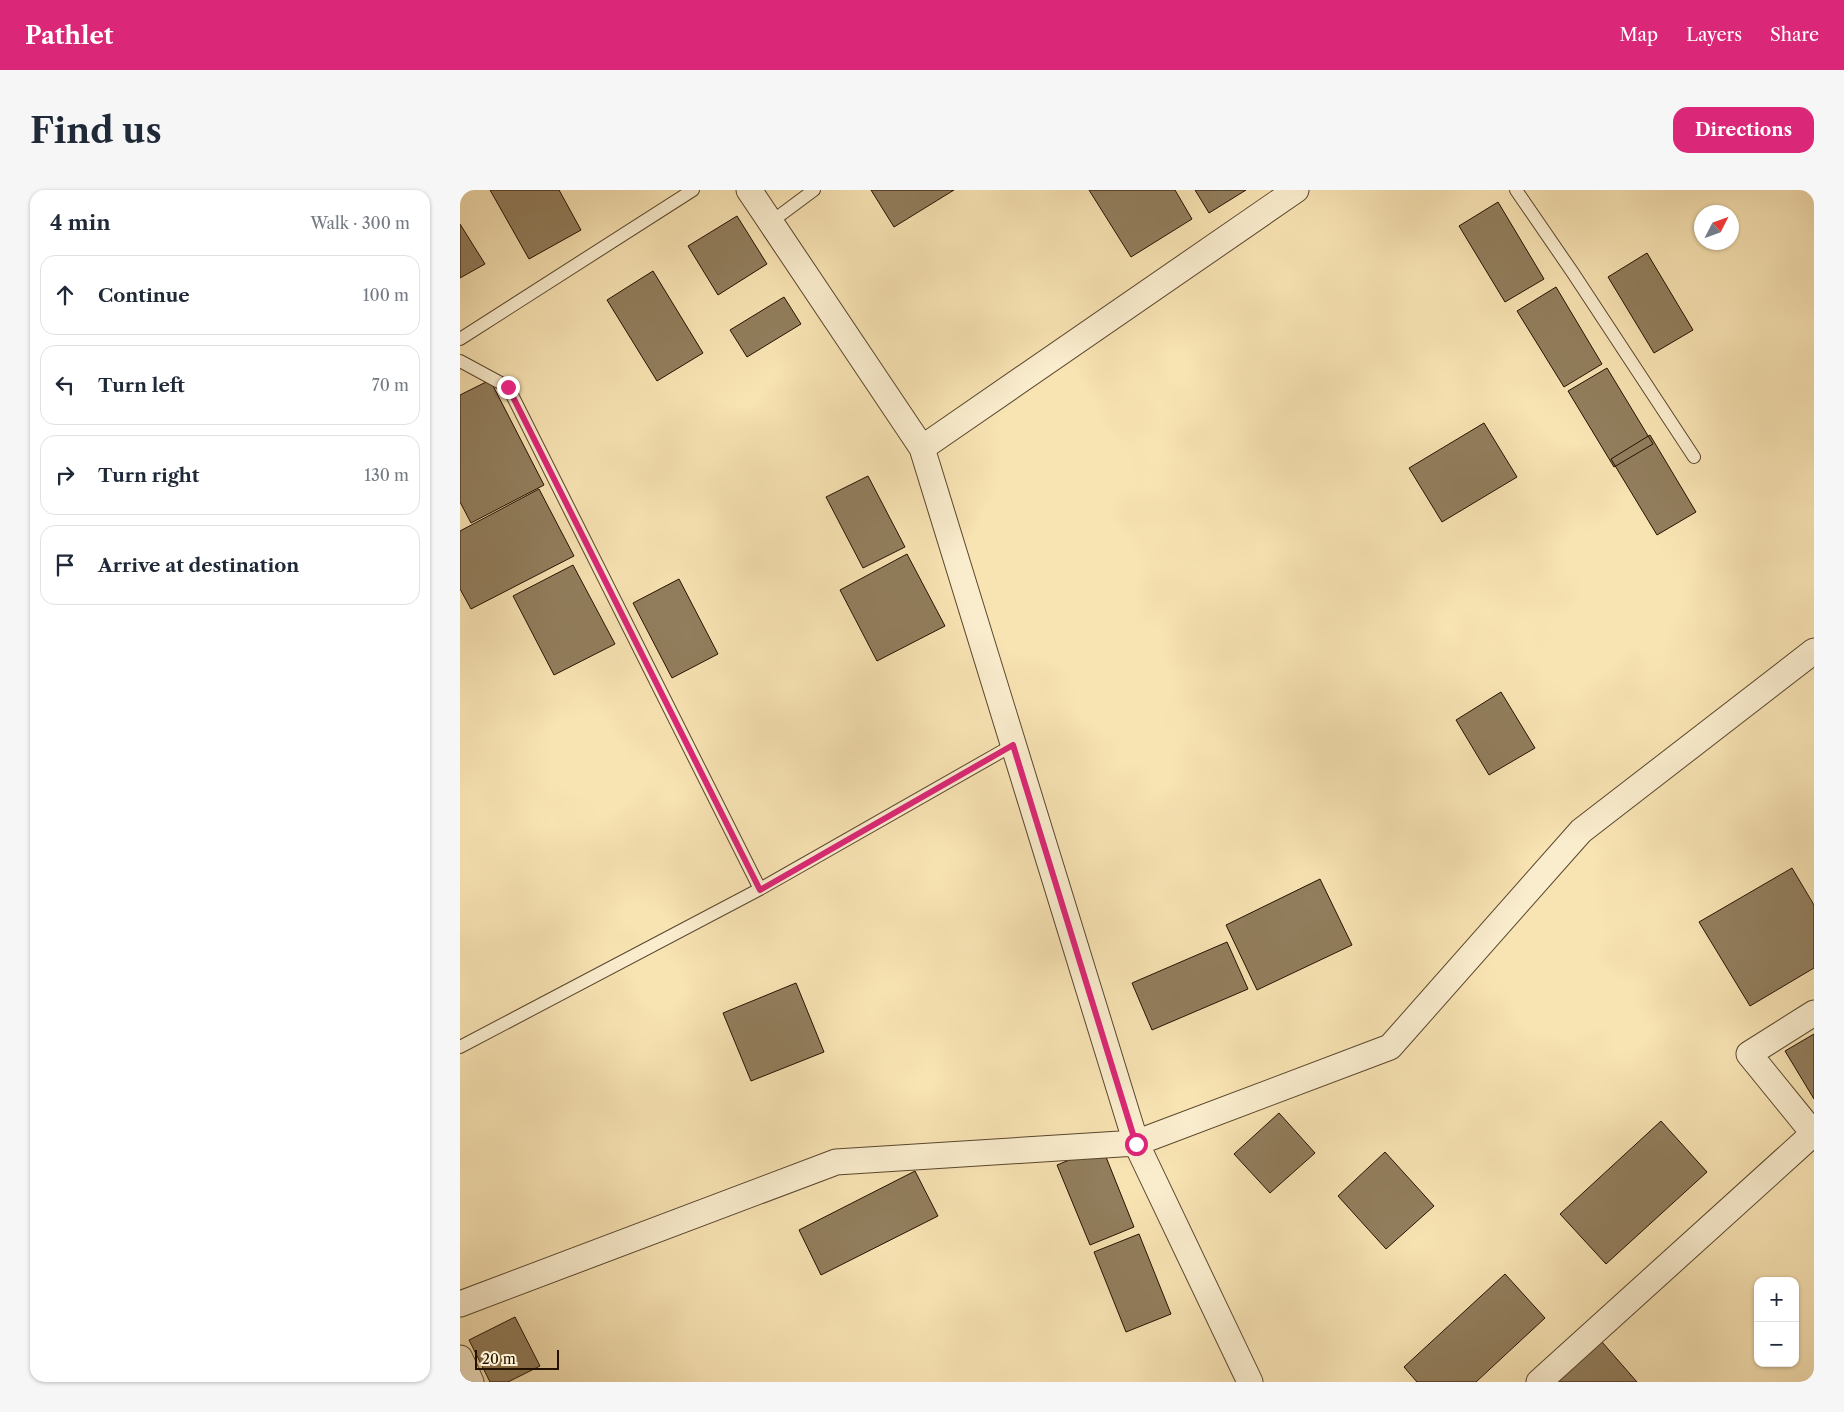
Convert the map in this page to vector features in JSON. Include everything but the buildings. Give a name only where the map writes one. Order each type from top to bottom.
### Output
[{"type":"street","points":[[749,190],[922,448],[1136,1144],[1243,1380]]},
{"type":"street","points":[[922,448],[1296,190]]},
{"type":"street","points":[[460,1304],[836,1162],[1136,1144],[1390,1047],[1581,831],[1814,651]]},
{"type":"street","points":[[1539,1382],[1814,1134],[1749,1054],[1814,1012]]},
{"type":"street","points":[[460,1358],[470,1382]]},
{"type":"lane","points":[[460,339],[693,190]]},
{"type":"lane","points":[[771,222],[814,190]]},
{"type":"lane","points":[[1516,190],[1694,457]]},
{"type":"lane","points":[[460,361],[508,387],[760,890]]},
{"type":"lane","points":[[460,1047],[760,890],[1013,745]]},
{"type":"route","points":[[508,387],[760,890],[1013,745],[1136,1144]]}]
